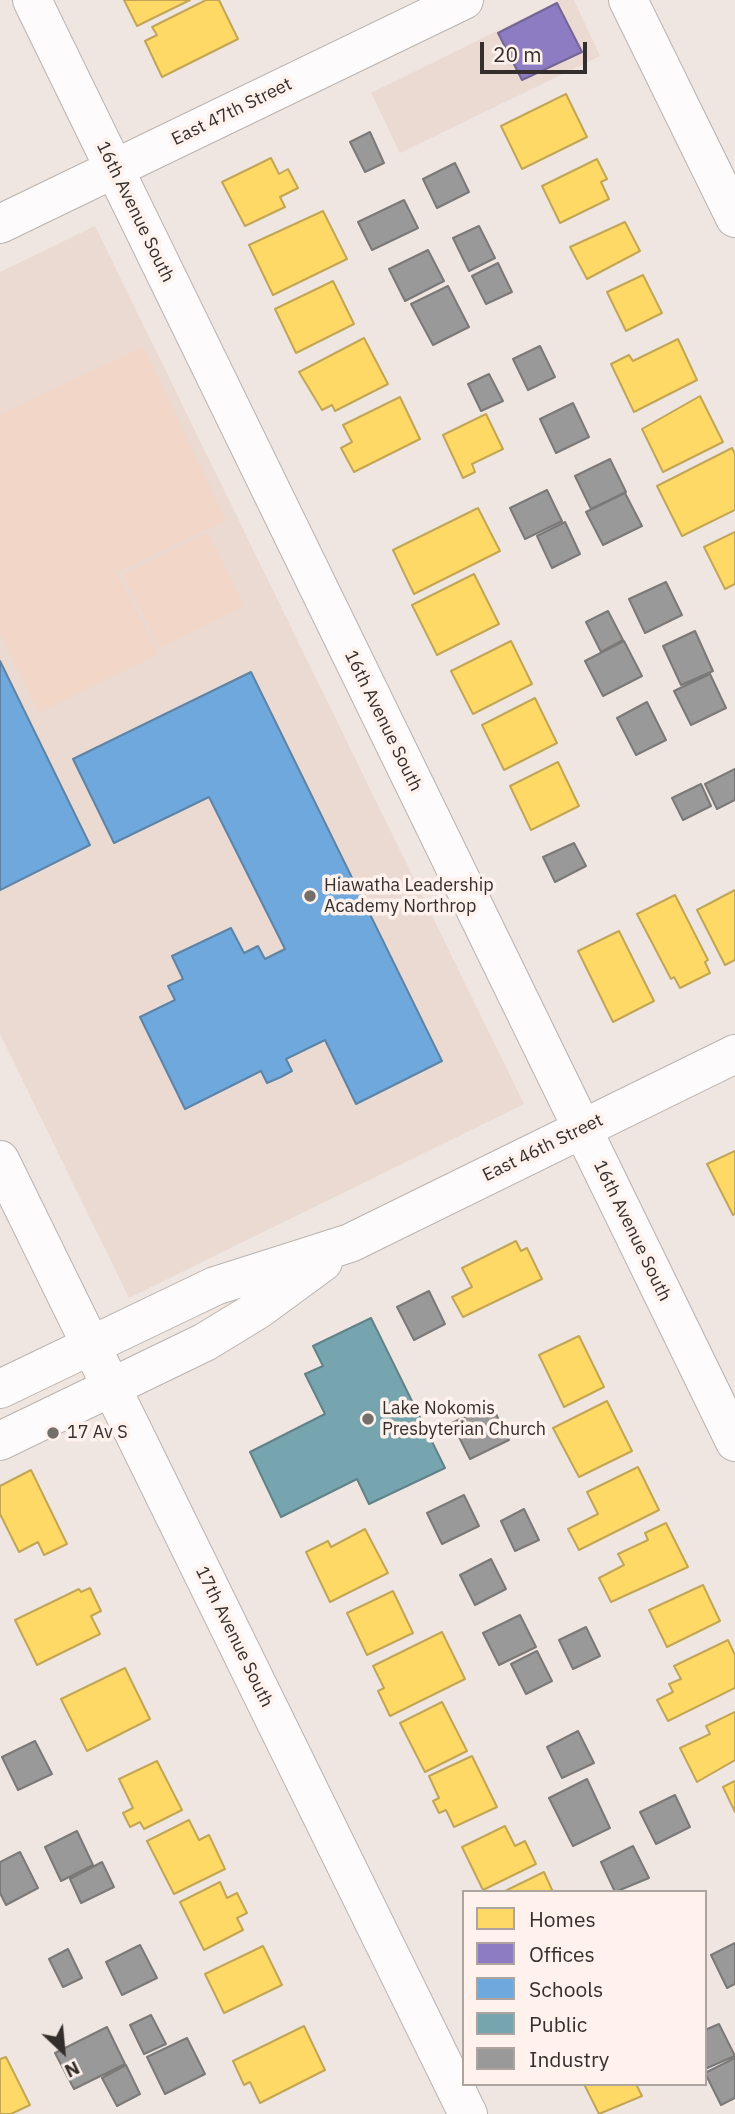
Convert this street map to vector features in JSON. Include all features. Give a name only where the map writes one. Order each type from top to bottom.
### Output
[{"type":"street","name":"16th Avenue South","points":[[32,0],[735,1442]]},
{"type":"street","name":"East 47th Street","points":[[0,225],[464,0]]},
{"type":"street","points":[[628,0],[735,218]]},
{"type":"street","name":"East 46th Street","points":[[0,1389],[215,1286],[350,1242],[735,1054]]},
{"type":"street","name":"17th Avenue South","points":[[0,1160],[468,2114]]},
{"type":"street","name":"East 46th Street","points":[[0,1441],[111,1388],[244,1319],[350,1242]]},
{"type":"shaded area","points":[[560,0],[574,0],[600,56],[400,153],[371,93]]},
{"type":"shaded area","points":[[95,226],[524,1104],[129,1298],[0,1034],[0,272]]},
{"type":"shaded area","points":[[143,346],[226,520],[117,573],[159,654],[39,713],[0,634],[0,415]]},
{"type":"shaded area","points":[[208,532],[244,606],[160,648],[122,574]]},
{"type":"building: Homes","points":[[124,0],[190,0],[137,26]]},
{"type":"building: Homes","points":[[206,0],[219,0],[238,39],[162,77],[145,41],[157,35],[152,27]]},
{"type":"building: Homes","points":[[566,94],[587,137],[522,169],[501,126]]},
{"type":"building: Homes","points":[[271,158],[279,174],[288,169],[298,188],[280,197],[285,207],[245,226],[222,182]]},
{"type":"building: Homes","points":[[597,159],[607,179],[601,182],[609,199],[560,223],[542,186]]},
{"type":"building: Homes","points":[[323,211],[347,259],[273,295],[249,245]]},
{"type":"building: Homes","points":[[625,222],[640,251],[587,279],[570,247]]},
{"type":"building: Homes","points":[[643,275],[662,313],[626,331],[607,292]]},
{"type":"building: Homes","points":[[333,281],[354,324],[296,353],[275,309]]},
{"type":"building: Homes","points":[[364,338],[388,384],[335,411],[332,405],[322,410],[299,372]]},
{"type":"building: Homes","points":[[678,339],[697,380],[634,412],[611,364],[629,355],[633,361]]},
{"type":"building: Homes","points":[[700,396],[723,442],[663,472],[642,429]]},
{"type":"building: Homes","points":[[400,397],[420,439],[354,472],[341,448],[352,442],[343,425]]},
{"type":"building: Homes","points":[[486,414],[503,449],[472,464],[475,472],[463,478],[443,435]]},
{"type":"building: Homes","points":[[732,448],[735,454],[735,510],[682,536],[657,486]]},
{"type":"building: Homes","points":[[478,508],[500,551],[414,594],[393,550]]},
{"type":"building: Homes","points":[[735,532],[735,584],[725,589],[704,547]]},
{"type":"building: Homes","points":[[474,574],[499,624],[437,655],[412,605]]},
{"type":"building: Homes","points":[[511,641],[532,684],[473,714],[451,671]]},
{"type":"building: Homes","points":[[535,698],[557,743],[504,770],[482,725]]},
{"type":"building: Homes","points":[[558,762],[579,806],[531,830],[510,786]]},
{"type":"building: Homes","points":[[735,890],[735,960],[725,965],[697,910]]},
{"type":"building: Homes","points":[[675,895],[708,960],[705,962],[710,973],[680,988],[674,977],[671,979],[637,914]]},
{"type":"building: Homes","points":[[619,931],[654,1001],[613,1022],[578,951]]},
{"type":"building: Homes","points":[[735,1151],[735,1214],[733,1215],[707,1164]]},
{"type":"building: Homes","points":[[516,1241],[521,1251],[527,1248],[542,1279],[463,1317],[452,1297],[472,1287],[462,1268]]},
{"type":"building: Homes","points":[[579,1336],[604,1387],[564,1407],[539,1355]]},
{"type":"building: Homes","points":[[607,1401],[632,1451],[579,1477],[553,1428]]},
{"type":"building: Homes","points":[[638,1467],[659,1510],[579,1550],[568,1529],[598,1514],[587,1492]]},
{"type":"building: Homes","points":[[31,1470],[67,1544],[44,1555],[38,1542],[19,1552],[0,1514],[0,1486]]},
{"type":"building: Homes","points":[[666,1523],[688,1567],[611,1602],[599,1578],[624,1565],[618,1554],[648,1540],[645,1533]]},
{"type":"building: Homes","points":[[365,1529],[388,1573],[330,1602],[306,1552],[328,1541],[331,1547]]},
{"type":"building: Homes","points":[[703,1585],[720,1621],[667,1647],[649,1610]]},
{"type":"building: Homes","points":[[90,1588],[101,1611],[91,1616],[100,1634],[37,1665],[15,1620],[79,1589],[81,1592]]},
{"type":"building: Homes","points":[[393,1591],[413,1633],[367,1655],[347,1613]]},
{"type":"building: Homes","points":[[442,1632],[465,1679],[390,1716],[378,1691],[384,1688],[373,1666]]},
{"type":"building: Homes","points":[[728,1640],[735,1655],[735,1688],[668,1721],[657,1700],[673,1692],[669,1684],[681,1679],[674,1666]]},
{"type":"building: Homes","points":[[125,1668],[150,1719],[87,1751],[61,1699]]},
{"type":"building: Homes","points":[[442,1702],[467,1751],[425,1772],[400,1723]]},
{"type":"building: Homes","points":[[735,1712],[735,1760],[697,1782],[680,1748],[710,1734],[706,1726]]},
{"type":"building: Homes","points":[[472,1756],[497,1807],[454,1827],[446,1810],[439,1813],[433,1801],[439,1798],[429,1776]]},
{"type":"building: Homes","points":[[157,1761],[182,1810],[144,1829],[140,1822],[130,1827],[123,1813],[133,1808],[119,1779]]},
{"type":"building: Homes","points":[[735,1781],[735,1812],[723,1787]]},
{"type":"building: Homes","points":[[189,1820],[199,1840],[209,1835],[225,1869],[174,1894],[147,1841]]},
{"type":"building: Homes","points":[[505,1826],[515,1846],[525,1841],[536,1864],[483,1890],[462,1847]]},
{"type":"building: Homes","points":[[544,1872],[552,1890],[507,1890]]},
{"type":"building: Homes","points":[[220,1882],[227,1898],[237,1893],[247,1913],[237,1918],[243,1930],[204,1950],[180,1902]]},
{"type":"building: Homes","points":[[263,1946],[282,1985],[224,2013],[205,1974]]},
{"type":"building: Homes","points":[[304,2026],[325,2070],[260,2103],[250,2082],[244,2085],[233,2061]]},
{"type":"building: Homes","points":[[6,2057],[30,2105],[11,2114],[0,2114],[0,2059]]},
{"type":"building: Homes","points":[[585,2086],[637,2086],[642,2096],[599,2114]]},
{"type":"building: Offices","points":[[557,3],[582,52],[522,80],[498,33]]},
{"type":"building: Schools","points":[[0,661],[90,845],[0,890]]},
{"type":"building: Schools","name":"Hiawatha Leadership Academy Northrop","points":[[251,672],[442,1061],[356,1104],[325,1040],[286,1059],[292,1071],[281,1077],[267,1083],[261,1071],[185,1109],[140,1017],[175,1000],[168,986],[183,979],[172,956],[231,928],[244,953],[258,946],[265,959],[285,949],[209,797],[114,843],[73,759]]},
{"type":"building: Public","name":"Lake Nokomis Presbyterian Church","points":[[371,1318],[445,1468],[369,1504],[357,1479],[281,1517],[250,1452],[325,1414],[305,1374],[323,1366],[313,1346]]},
{"type":"building: Industry","points":[[370,132],[384,163],[365,172],[350,142]]},
{"type":"building: Industry","points":[[455,163],[469,192],[437,208],[423,179]]},
{"type":"building: Industry","points":[[404,200],[418,228],[372,250],[358,222]]},
{"type":"building: Industry","points":[[479,226],[495,258],[469,271],[453,238]]},
{"type":"building: Industry","points":[[428,250],[444,281],[405,301],[389,269]]},
{"type":"building: Industry","points":[[498,263],[512,292],[486,304],[472,276]]},
{"type":"building: Industry","points":[[448,286],[469,327],[433,345],[411,304]]},
{"type":"building: Industry","points":[[540,346],[555,377],[528,390],[513,359]]},
{"type":"building: Industry","points":[[489,374],[503,401],[481,411],[468,384]]},
{"type":"building: Industry","points":[[573,403],[589,437],[556,453],[540,419]]},
{"type":"building: Industry","points":[[610,459],[626,492],[591,509],[575,476]]},
{"type":"building: Industry","points":[[547,490],[562,521],[525,539],[510,508]]},
{"type":"building: Industry","points":[[625,493],[642,526],[603,545],[586,512]]},
{"type":"building: Industry","points":[[565,522],[580,554],[552,568],[537,536]]},
{"type":"building: Industry","points":[[666,582],[682,615],[645,633],[629,599]]},
{"type":"building: Industry","points":[[608,611],[623,640],[601,652],[586,622]]},
{"type":"building: Industry","points":[[695,631],[713,671],[681,685],[663,646]]},
{"type":"building: Industry","points":[[624,641],[642,676],[603,696],[585,661]]},
{"type":"building: Industry","points":[[710,674],[726,708],[691,725],[674,691]]},
{"type":"building: Industry","points":[[647,702],[666,740],[636,755],[617,718]]},
{"type":"building: Industry","points":[[735,769],[735,800],[717,809],[705,784]]},
{"type":"building: Industry","points":[[701,784],[711,806],[683,820],[672,798]]},
{"type":"building: Industry","points":[[574,843],[586,866],[555,882],[543,857]]},
{"type":"building: Industry","points":[[429,1291],[445,1324],[414,1340],[397,1307]]},
{"type":"building: Industry","points":[[491,1404],[509,1440],[470,1459],[452,1423]]},
{"type":"building: Industry","points":[[464,1495],[479,1526],[442,1544],[427,1513]]},
{"type":"building: Industry","points":[[524,1509],[539,1540],[515,1551],[501,1521]]},
{"type":"building: Industry","points":[[491,1559],[506,1589],[475,1605],[460,1575]]},
{"type":"building: Industry","points":[[520,1615],[536,1647],[499,1665],[483,1633]]},
{"type":"building: Industry","points":[[586,1627],[600,1656],[573,1669],[559,1640]]},
{"type":"building: Industry","points":[[537,1651],[552,1681],[526,1694],[511,1664]]},
{"type":"building: Industry","points":[[578,1731],[594,1763],[562,1778],[547,1747]]},
{"type":"building: Industry","points":[[35,1741],[52,1774],[18,1790],[2,1757]]},
{"type":"building: Industry","points":[[587,1779],[610,1828],[573,1846],[549,1798]]},
{"type":"building: Industry","points":[[675,1795],[690,1827],[656,1844],[640,1812]]},
{"type":"building: Industry","points":[[77,1831],[93,1865],[61,1881],[45,1847]]},
{"type":"building: Industry","points":[[633,1846],[649,1878],[614,1890],[601,1862]]},
{"type":"building: Industry","points":[[20,1852],[38,1888],[6,1905],[0,1893],[0,1862]]},
{"type":"building: Industry","points":[[102,1862],[114,1887],[81,1903],[70,1879]]},
{"type":"building: Industry","points":[[735,1943],[735,1984],[727,1988],[711,1955]]},
{"type":"building: Industry","points":[[140,1945],[157,1978],[122,1995],[106,1962]]},
{"type":"building: Industry","points":[[68,1949],[82,1978],[63,1987],[49,1959]]},
{"type":"building: Industry","points":[[151,2015],[166,2044],[144,2054],[130,2025]]},
{"type":"building: Industry","points":[[719,2024],[735,2056],[707,2068],[707,2029]]},
{"type":"building: Industry","points":[[107,2027],[125,2064],[74,2089],[55,2053]]},
{"type":"building: Industry","points":[[187,2038],[205,2074],[165,2094],[147,2057]]},
{"type":"building: Industry","points":[[735,2058],[735,2098],[721,2105],[707,2072]]},
{"type":"building: Industry","points":[[126,2065],[140,2094],[117,2106],[102,2078]]},
{"type":"place","name":"Hiawatha Leadership Academy Northrop","points":[[310,896]]},
{"type":"place","name":"Lake Nokomis Presbyterian Church","points":[[368,1419]]},
{"type":"place","name":"17 Av S","points":[[53,1433]]}]
